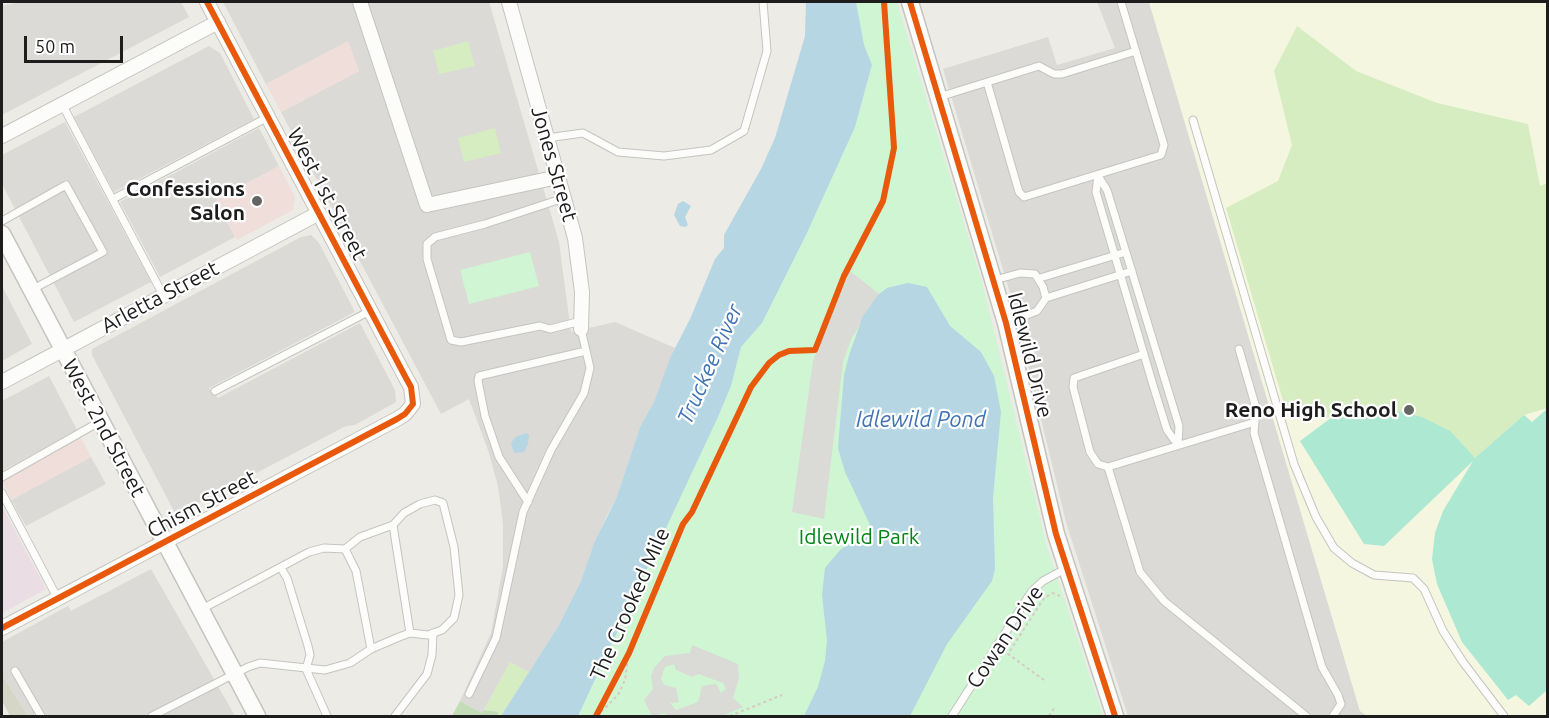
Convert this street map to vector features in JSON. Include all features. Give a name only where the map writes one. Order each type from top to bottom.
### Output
[{"type":"street","name":"West 1st Street","points":[[207,2],[411,387],[413,404]]},
{"type":"street","points":[[360,2],[424,200],[432,206],[558,177]]},
{"type":"street","name":"Jones Street","points":[[509,2],[564,198],[580,264],[581,325]]},
{"type":"street","name":"Idlewild Drive","points":[[910,2],[1006,323],[1050,510],[1115,717]]},
{"type":"street","points":[[2,136],[218,22]]},
{"type":"street","name":"Arletta Street","points":[[2,381],[319,213]]},
{"type":"street","name":"West 2nd Street","points":[[2,234],[257,717]]},
{"type":"street","name":"Chism Street","points":[[2,628],[397,419],[405,414],[413,404]]},
{"type":"lane","points":[[547,138],[583,134],[618,152],[664,156],[711,150],[744,131],[767,51],[763,2]]},
{"type":"lane","points":[[987,82],[1019,192],[1024,197],[1161,155],[1164,145],[1121,2]]},
{"type":"lane","points":[[939,97],[1039,66],[1054,74],[1062,74],[1136,51]]},
{"type":"lane","points":[[62,104],[164,295]]},
{"type":"lane","points":[[113,199],[268,117]]},
{"type":"lane","points":[[1193,120],[1294,464],[1316,517],[1334,548],[1352,563],[1374,574],[1413,578],[1419,584],[1463,662],[1504,717]]},
{"type":"lane","points":[[1098,176],[1107,190],[1179,426],[1179,445]]},
{"type":"lane","points":[[1098,176],[1096,192],[1144,354],[1167,430],[1179,445]]},
{"type":"lane","points":[[2,221],[66,185],[103,252],[31,290]]},
{"type":"lane","points":[[469,694],[496,638],[505,587],[528,502],[551,450],[584,393],[590,368],[581,325],[550,329],[531,327],[461,342],[451,340],[427,259],[427,244],[435,237],[485,224],[564,198]]},
{"type":"lane","points":[[1040,278],[1126,252]]},
{"type":"lane","points":[[1006,323],[1037,311],[1046,298],[1132,271]]},
{"type":"lane","points":[[994,280],[1020,273],[1035,274],[1040,278],[1046,298]]},
{"type":"lane","points":[[215,391],[370,311]]},
{"type":"lane","points":[[1239,349],[1256,408],[1254,433],[1322,667],[1341,704],[1333,717]]},
{"type":"lane","points":[[528,502],[499,457],[484,416],[479,376],[586,351]]},
{"type":"lane","points":[[1144,354],[1074,378],[1073,387],[1090,452],[1098,464],[1108,466],[1255,422]]},
{"type":"lane","points":[[2,477],[101,421]]},
{"type":"lane","points":[[1108,466],[1140,572],[1164,601],[1306,717]]},
{"type":"lane","points":[[2,494],[58,599]]},
{"type":"lane","points":[[152,717],[233,674],[260,663],[325,670],[350,663],[371,649],[410,633],[432,633],[442,630],[454,618],[459,595],[454,547],[444,503],[435,500],[404,513],[393,525],[360,537],[345,549],[324,548],[309,552],[200,610]]},
{"type":"lane","points":[[393,525],[410,633]]},
{"type":"lane","points":[[345,549],[356,571],[371,649]]},
{"type":"lane","points":[[281,568],[287,578],[308,646],[310,655],[306,669],[327,717]]},
{"type":"lane","name":"Cowan Drive","points":[[952,717],[1032,591],[1043,580],[1067,568]]},
{"type":"lane","points":[[395,717],[427,674],[432,655],[432,633]]},
{"type":"lane","points":[[15,671],[41,717]]},
{"type":"path","points":[[1044,680],[1008,654],[1044,598],[1053,593],[1061,598]]},
{"type":"path","points":[[730,717],[782,695]]},
{"type":"path","points":[[1049,717],[1054,707]]},
{"type":"shaded area","points":[[20,2],[181,2],[189,17],[2,115],[2,6]]},
{"type":"shaded area","points":[[223,2],[489,2],[559,242],[571,332],[615,322],[675,348],[654,402],[640,427],[616,499],[606,517],[581,581],[559,625],[529,672],[510,663],[482,713],[460,701],[491,633],[503,567],[503,524],[498,486],[488,450],[469,399],[441,414],[281,112],[359,71],[348,42],[266,84]]},
{"type":"shaded area","points":[[1097,2],[1149,2],[1360,711],[1367,716],[1128,716],[1066,522],[1013,303],[943,69],[1048,37],[1057,65],[1115,48]]},
{"type":"shaded area","name":"Reno High School","points":[[1149,2],[1547,2],[1547,716],[1367,716],[1360,711]]},
{"type":"shaded area","points":[[348,41],[359,71],[281,112],[266,84]]},
{"type":"shaded area","points":[[209,46],[220,53],[254,119],[114,192],[74,117]]},
{"type":"shaded area","points":[[65,122],[151,282],[74,322],[2,184],[2,155]]},
{"type":"shaded area","points":[[259,128],[279,166],[216,200],[235,237],[160,277],[120,202]]},
{"type":"shaded area","points":[[279,166],[295,197],[293,210],[237,240],[216,200]]},
{"type":"shaded area","points":[[311,235],[319,243],[355,312],[209,388],[218,398],[360,323],[395,390],[396,402],[176,515],[92,355],[92,349],[301,237]]},
{"type":"shaded area","points":[[850,271],[879,294],[851,339],[843,362],[824,519],[792,512],[813,361]]},
{"type":"shaded area","points":[[2,286],[32,344],[2,361]]},
{"type":"shaded area","points":[[49,376],[77,430],[2,471],[2,401]]},
{"type":"shaded area","points":[[77,430],[91,457],[11,500],[2,481],[2,471]]},
{"type":"shaded area","points":[[91,457],[106,484],[26,526],[11,500]]},
{"type":"shaded area","points":[[2,506],[46,589],[2,613]]},
{"type":"shaded area","points":[[151,569],[235,716],[28,716],[2,675],[2,642],[68,606],[71,611]]},
{"type":"shaded area","points":[[692,645],[738,664],[739,678],[733,698],[743,707],[722,716],[668,716],[665,713],[652,716],[644,700],[653,689],[651,676],[654,668],[665,656],[690,653]],"holes":[[[674,664],[676,670],[692,677],[699,674],[723,683],[726,689],[721,693],[716,684],[702,686],[698,702],[676,710],[670,703],[679,702],[676,688],[664,685],[661,679],[665,667]]]},
{"type":"shaded area","points":[[2,675],[28,716],[10,716],[2,701]]},
{"type":"green space","name":"Idlewild Park","points":[[856,2],[897,2],[982,282],[1047,547],[1103,716],[578,716],[718,417],[731,386],[741,347],[762,323],[806,235],[855,127],[872,66],[864,45]]},
{"type":"green space","points":[[1297,26],[1356,71],[1437,103],[1528,124],[1540,186],[1547,183],[1547,408],[1524,415],[1475,458],[1381,407],[1320,419],[1284,404],[1226,208],[1278,181],[1292,145],[1274,71]]},
{"type":"green space","points":[[468,41],[475,66],[439,74],[433,51]]},
{"type":"green space","points":[[495,128],[501,153],[464,162],[458,138]]},
{"type":"green space","points":[[530,252],[539,286],[469,304],[460,270]]},
{"type":"green space","points":[[1381,407],[1422,417],[1450,431],[1475,458],[1524,415],[1532,422],[1547,409],[1547,690],[1529,706],[1516,695],[1508,700],[1462,642],[1437,584],[1432,559],[1435,533],[1443,511],[1473,461],[1384,546],[1364,544],[1300,441],[1331,418]]},
{"type":"green space","points":[[510,662],[529,672],[501,716],[498,716],[497,712],[484,710]]},
{"type":"green space","points":[[460,701],[482,713],[484,710],[498,712],[498,716],[452,716]]},
{"type":"water","name":"Truckee River","points":[[806,2],[856,2],[864,45],[872,65],[855,127],[806,235],[762,323],[741,347],[731,386],[718,417],[578,716],[501,716],[559,625],[581,581],[595,541],[616,499],[640,427],[654,402],[671,356],[690,319],[715,259],[724,248],[724,235],[761,169],[775,138],[805,36]]},
{"type":"water","points":[[683,201],[691,206],[685,217],[688,225],[685,227],[680,226],[674,215],[678,204]]},
{"type":"water","name":"Idlewild Pond","points":[[908,283],[927,287],[950,326],[981,352],[994,376],[1001,412],[993,497],[995,569],[992,581],[947,644],[910,716],[804,716],[818,687],[825,661],[827,640],[822,595],[825,568],[841,549],[867,535],[872,529],[845,472],[838,448],[844,375],[863,316],[879,294],[887,288]]},
{"type":"water","points":[[526,433],[529,435],[524,452],[514,453],[511,444],[515,437]]},
{"type":"cycle path","points":[[2,628],[397,419],[405,414],[413,404],[411,387],[207,2]]},
{"type":"cycle path","name":"The Crooked Mile","points":[[596,716],[629,653],[683,524],[692,512],[751,387],[769,363],[779,355],[789,351],[815,350],[844,276],[883,201],[894,148],[884,2]]},
{"type":"cycle path","points":[[910,2],[1006,323],[1056,534],[1115,716]]},
{"type":"place","name":"Confessions Salon","points":[[257,201]]},
{"type":"place","name":"Reno High School","points":[[1409,410]]}]
